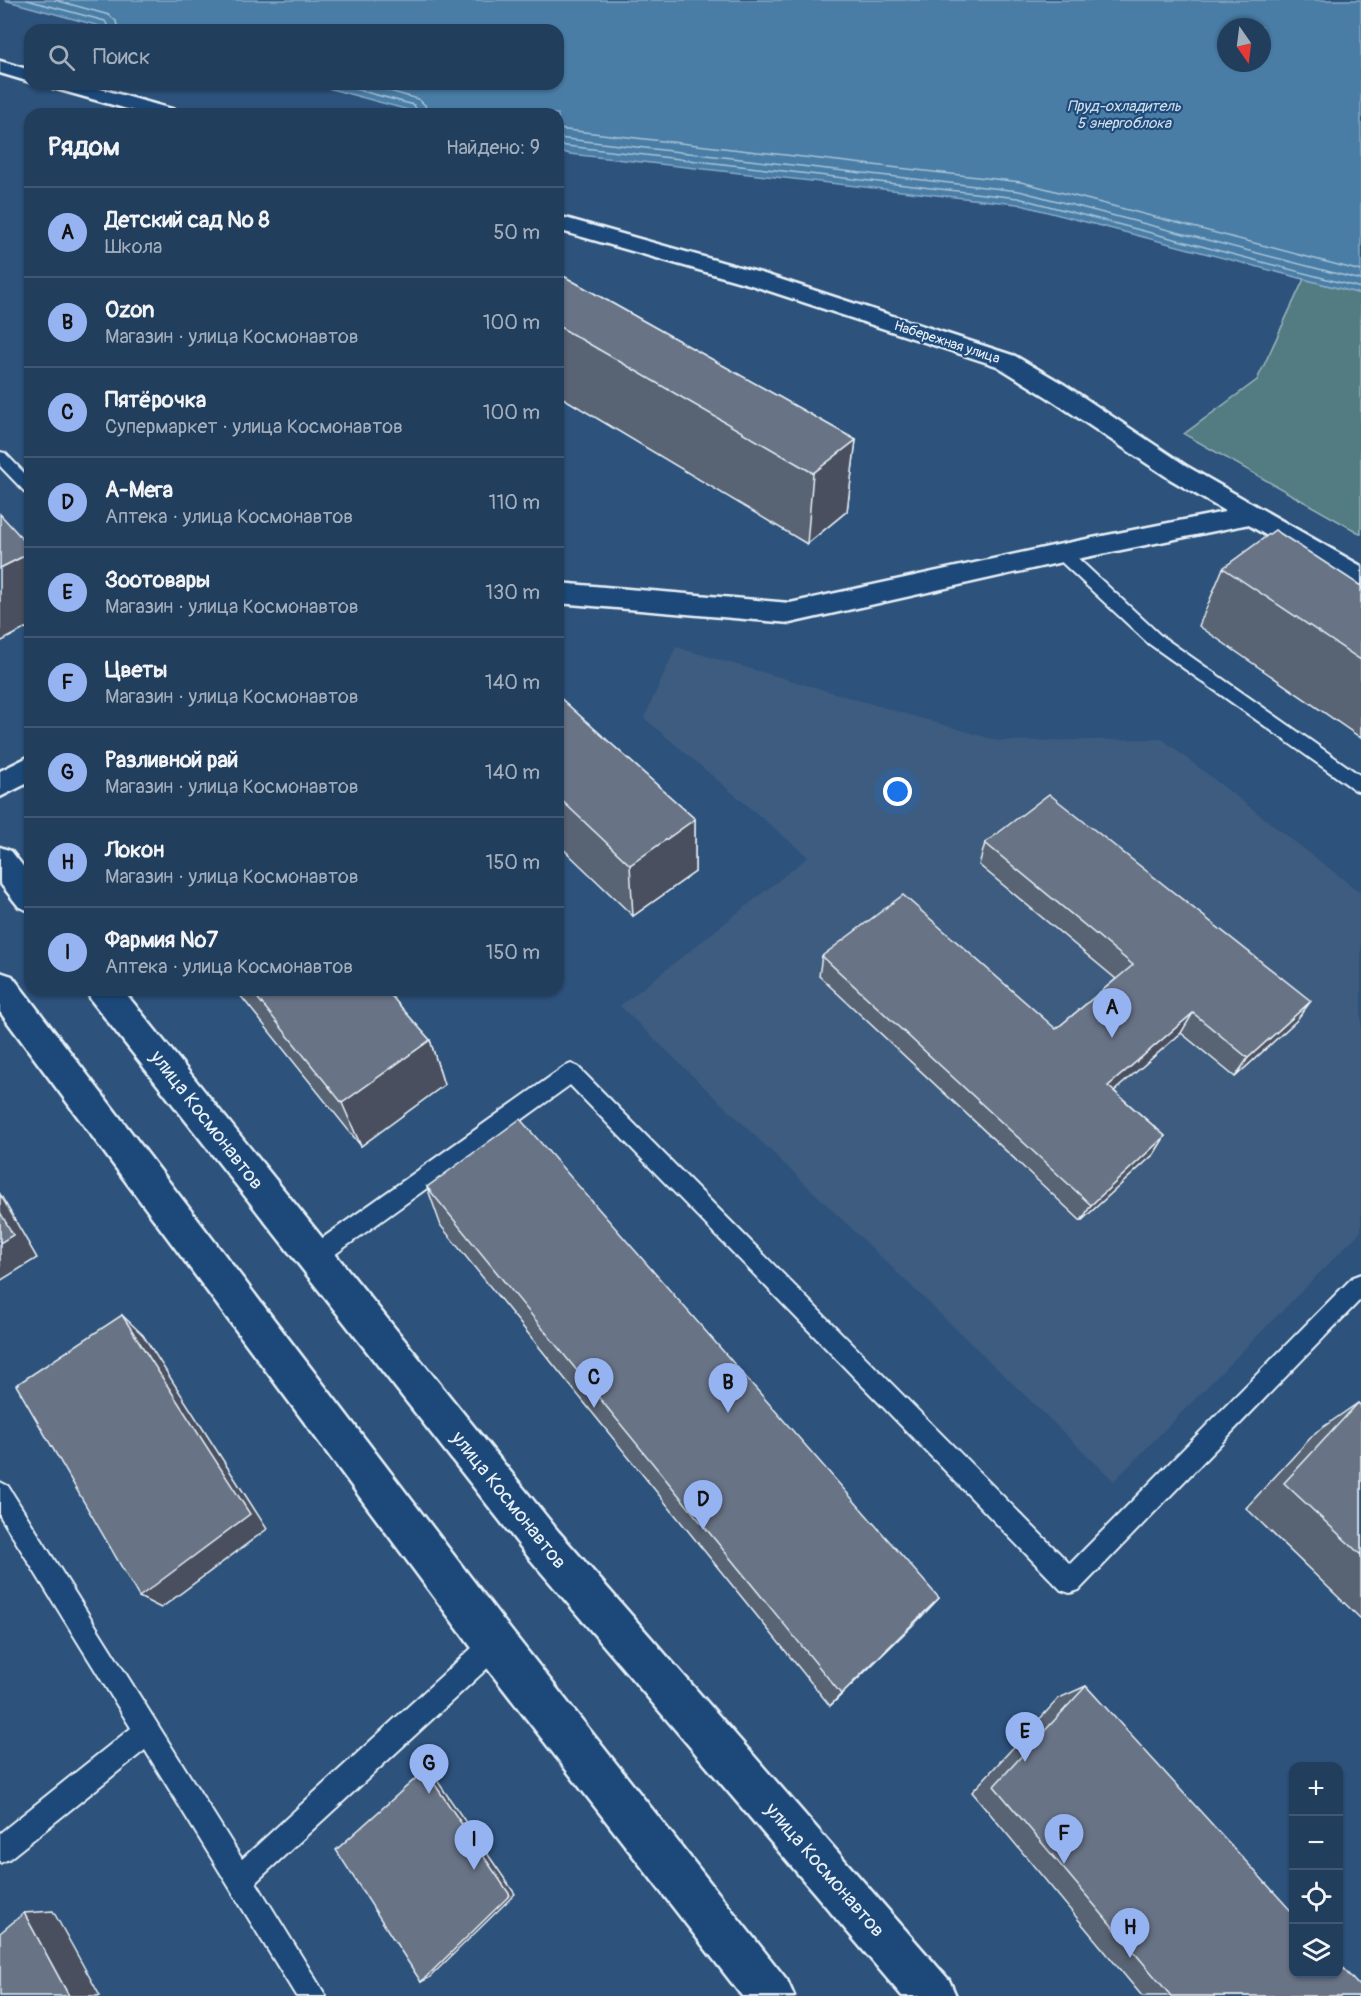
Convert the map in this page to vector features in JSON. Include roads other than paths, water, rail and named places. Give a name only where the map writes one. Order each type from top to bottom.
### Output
[{"type":"street","points":[[0,67],[24,74]]},
{"type":"street","points":[[82,90],[146,108]]},
{"type":"street","name":"Набережная улица","points":[[564,225],[756,279],[1006,362],[1250,516],[1361,578]]},
{"type":"street","points":[[564,594],[790,613],[1062,553],[1250,516]]},
{"type":"street","points":[[0,785],[24,771]]},
{"type":"street","points":[[0,860],[24,890]]},
{"type":"street","points":[[0,986],[495,1644],[771,1996]]},
{"type":"street","name":"улица Космонавтов","points":[[108,996],[544,1545],[933,1996]]},
{"type":"lane","points":[[0,457],[24,482]]},
{"type":"lane","points":[[1062,553],[1154,639],[1361,785]]},
{"type":"lane","points":[[315,1256],[571,1073],[1070,1581],[1361,1284]]},
{"type":"lane","points":[[4,1509],[148,1731],[312,1996]]},
{"type":"lane","points":[[240,1879],[495,1644]]},
{"type":"lane","points":[[0,1850],[148,1731]]},
{"type":"water","name":"Пруд-охладитель 5 энергоблока","points":[[4,0],[1361,0],[1361,294],[1017,204],[570,154],[564,152],[564,108],[401,108],[335,90],[564,90],[564,24],[92,24]]},
{"type":"place","name":"Детский сад № 8","points":[[1112,1038]]},
{"type":"place","name":"Пятёрочка","points":[[594,1408]]},
{"type":"place","name":"Ozon","points":[[728,1413]]},
{"type":"place","name":"А-Мега","points":[[703,1530]]},
{"type":"place","name":"Зоотовары","points":[[1025,1762]]},
{"type":"place","name":"Разливной рай","points":[[429,1794]]},
{"type":"place","name":"Цветы","points":[[1064,1864]]},
{"type":"place","name":"Фармия №7","points":[[474,1870]]},
{"type":"place","name":"Локон","points":[[1130,1958]]}]
